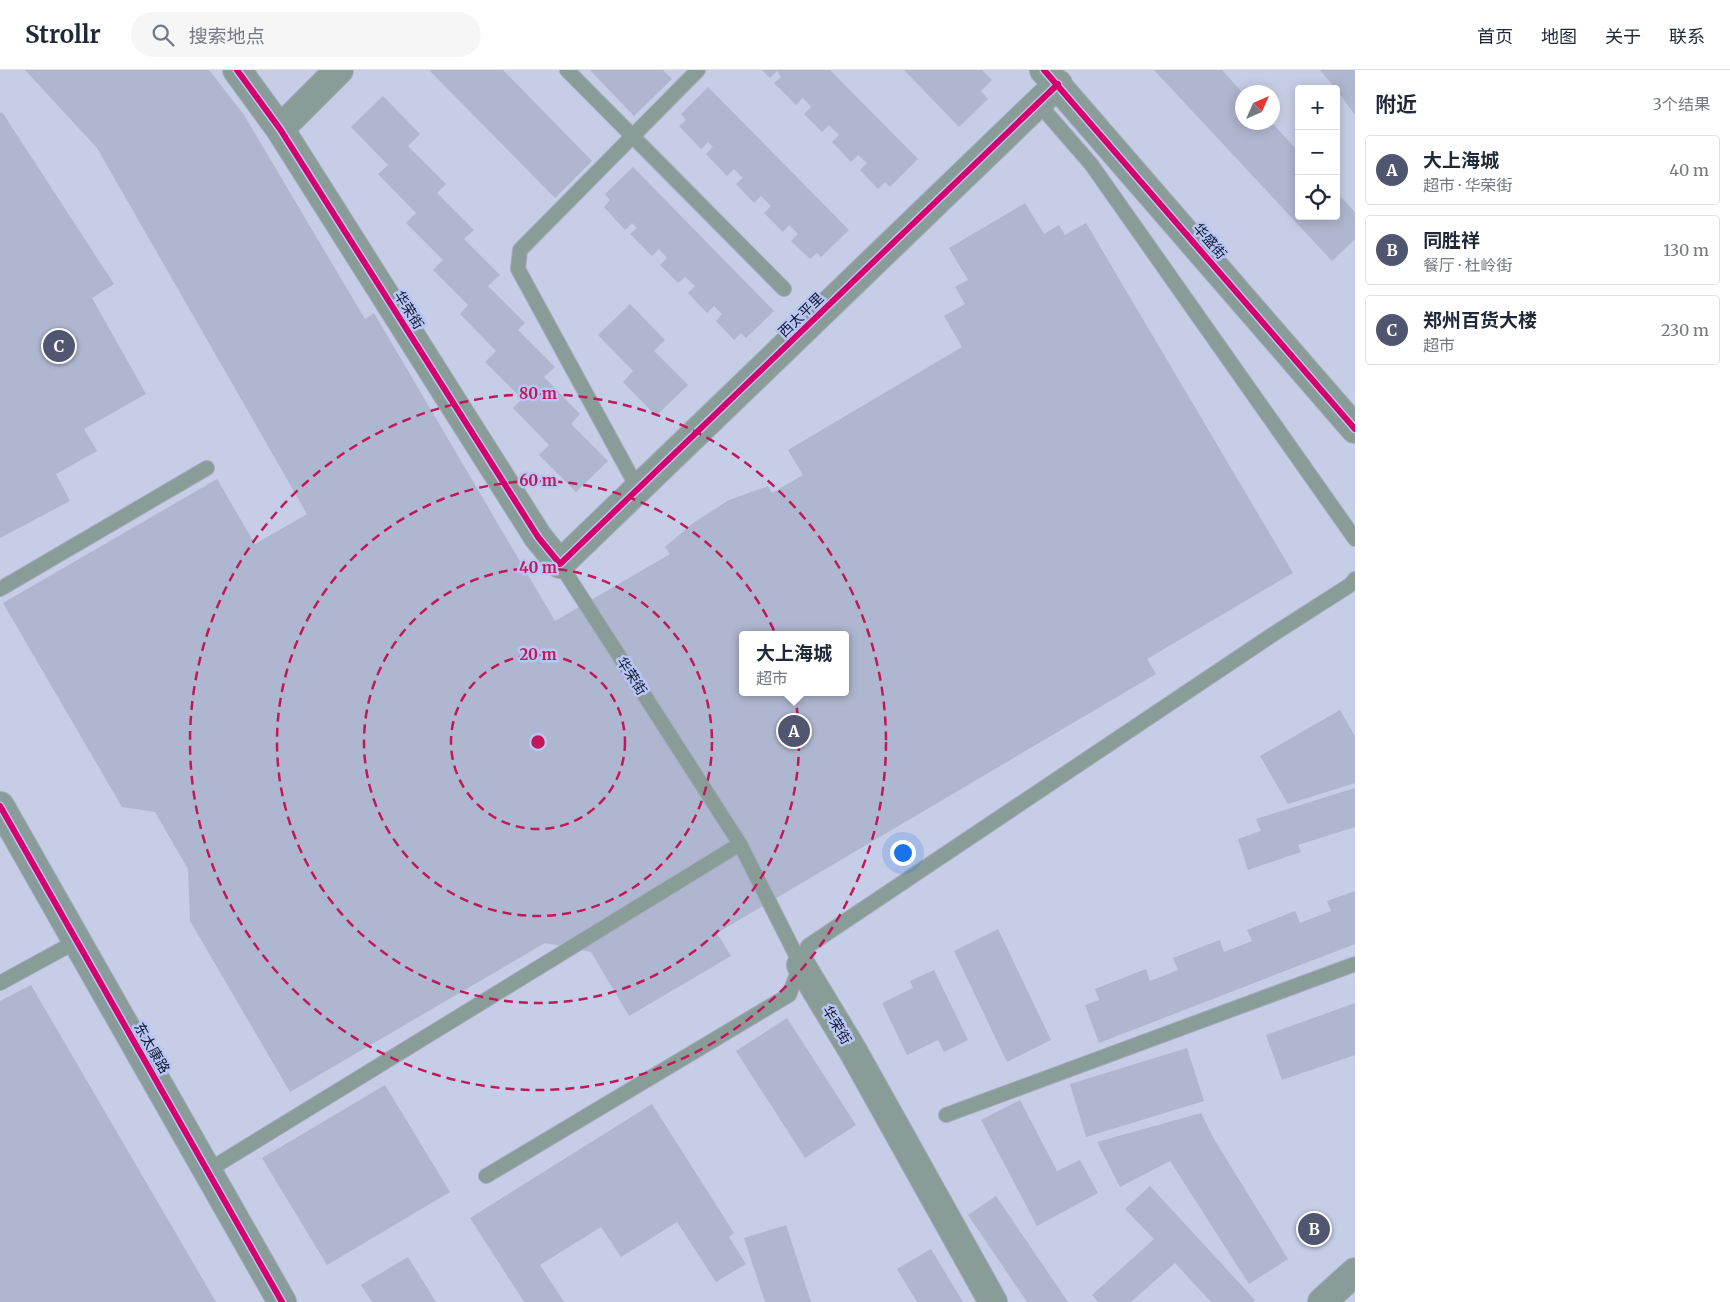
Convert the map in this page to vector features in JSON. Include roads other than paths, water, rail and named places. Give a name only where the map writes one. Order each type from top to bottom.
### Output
[{"type":"street","name":"华荣街","points":[[237,70],[280,129],[538,537],[560,564]]},
{"type":"street","points":[[280,129],[339,70]]},
{"type":"street","name":"西太平里","points":[[560,564],[1038,103],[1051,77]]},
{"type":"street","name":"华盛街","points":[[1051,77],[1355,429]]},
{"type":"street","name":"东太康路","points":[[0,806],[282,1302]]},
{"type":"street","name":"华荣街","points":[[801,965],[853,1051],[993,1302]]},
{"type":"street","points":[[1322,1302],[1355,1272]]},
{"type":"lane","points":[[566,70],[784,289]]},
{"type":"lane","points":[[638,489],[518,269],[520,250],[698,70]]},
{"type":"lane","points":[[1038,103],[1091,164],[1355,540]]},
{"type":"lane","points":[[0,589],[207,468]]},
{"type":"lane","name":"华荣街","points":[[560,564],[740,844],[801,965]]},
{"type":"lane","points":[[486,1176],[789,995],[808,946],[1272,635],[1350,585],[1355,579]]},
{"type":"lane","points":[[208,1171],[740,844]]},
{"type":"lane","points":[[0,983],[77,942]]},
{"type":"lane","points":[[946,1115],[1355,964]]},
{"type":"place","name":"郑州百货大楼","points":[[59,346]]},
{"type":"place","name":"大上海城","points":[[794,731]]},
{"type":"place","name":"同胜祥","points":[[1314,1229]]}]
